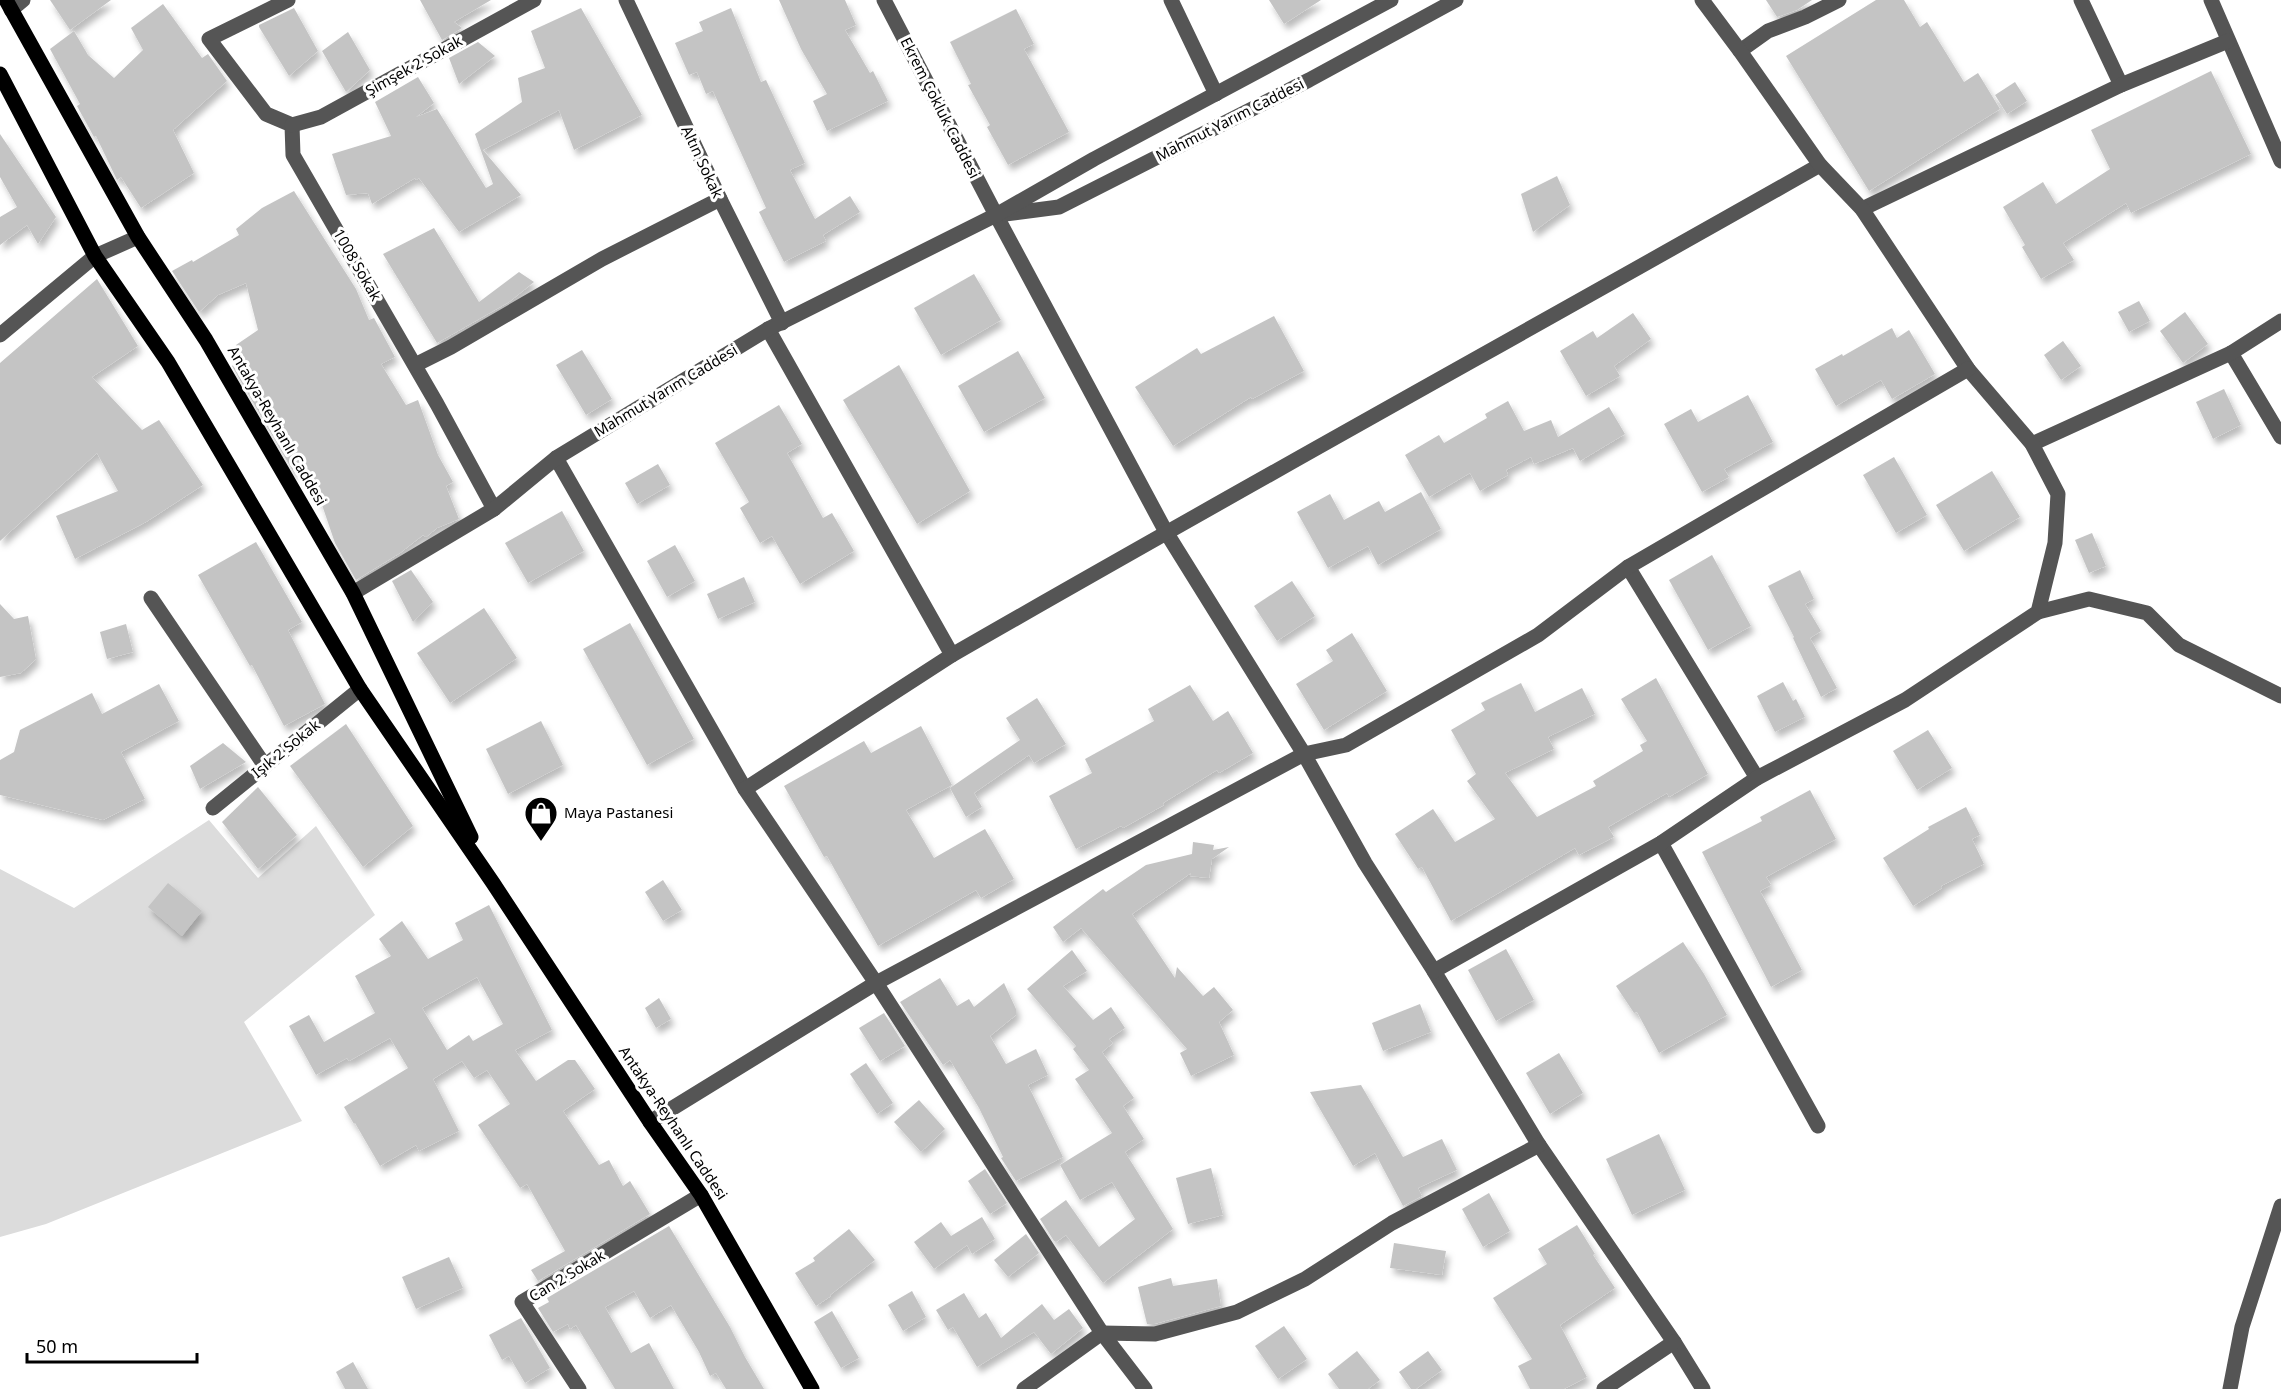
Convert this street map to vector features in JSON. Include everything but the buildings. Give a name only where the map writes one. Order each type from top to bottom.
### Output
[{"type":"main road","name":"Antakya-Reyhanlı Caddesi","points":[[13,3],[138,237],[206,340],[353,593],[493,883]]},
{"type":"main road","name":"Antakya-Reyhanlı Caddesi","points":[[0,74],[95,256],[168,362],[360,689],[493,883],[650,1122],[701,1195],[808,1387]]},
{"type":"street","points":[[288,0],[209,39],[266,114],[292,125]]},
{"type":"street","name":"Şimşek 2 Sokak","points":[[292,125],[321,117],[534,0]]},
{"type":"street","name":"Altın Sokak","points":[[626,0],[720,199],[775,326],[952,655]]},
{"type":"street","name":"Ekrem Çokluk Caddesi","points":[[884,0],[1166,532],[1304,754],[1365,863],[1434,971],[1539,1145],[1674,1342],[1703,1389]]},
{"type":"street","points":[[1171,0],[1216,94]]},
{"type":"street","name":"Mahmut Yarım Caddesi","points":[[353,593],[494,509],[556,458],[775,326],[996,215],[1094,159],[1391,0]]},
{"type":"street","name":"Mahmut Yarım Caddesi","points":[[996,215],[1059,207],[1309,80],[1456,0]]},
{"type":"street","points":[[1701,0],[1820,165],[1862,209],[1968,369],[2032,444],[2058,494],[2055,543],[2038,612]]},
{"type":"street","points":[[1740,51],[1768,31],[1805,17],[1839,0]]},
{"type":"street","points":[[2081,0],[2121,86]]},
{"type":"street","points":[[2211,0],[2281,161]]},
{"type":"street","points":[[1862,209],[2121,86],[2228,41]]},
{"type":"street","name":"1008 Sokak","points":[[292,125],[293,155],[463,449],[494,509]]},
{"type":"street","points":[[745,789],[952,655],[1166,532],[1820,165]]},
{"type":"street","points":[[415,365],[451,347],[602,259],[720,199]]},
{"type":"street","points":[[0,335],[95,256],[138,237]]},
{"type":"street","points":[[2032,444],[2231,353],[2281,321]]},
{"type":"street","points":[[2231,353],[2281,437]]},
{"type":"street","points":[[650,1122],[876,983],[1304,754],[1346,745],[1528,641],[1628,567],[1968,369]]},
{"type":"street","points":[[556,458],[745,789],[876,983],[1102,1333],[1146,1389]]},
{"type":"street","points":[[1628,567],[1757,778]]},
{"type":"street","points":[[151,598],[265,766]]},
{"type":"street","points":[[1434,971],[1661,843],[1757,778],[1905,700],[2038,612],[2088,599],[2147,613],[2179,645],[2281,696]]},
{"type":"street","name":"Işık 2 Sokak","points":[[213,808],[360,689]]},
{"type":"street","points":[[1661,843],[1818,1126]]},
{"type":"street","points":[[1024,1389],[1102,1333],[1155,1334],[1237,1312],[1305,1279],[1392,1223],[1539,1145]]},
{"type":"street","name":"Can 2 Sokak","points":[[579,1389],[522,1302],[701,1195]]},
{"type":"street","points":[[2230,1389],[2242,1327],[2281,1206]]},
{"type":"street","points":[[1604,1389],[1674,1342]]},
{"type":"shaded area","points":[[209,820],[258,878],[316,826],[375,915],[244,1022],[302,1121],[46,1224],[0,1237],[0,869],[74,908]]},
{"type":"place","name":"Maya Pastanesi","points":[[541,842]]}]
